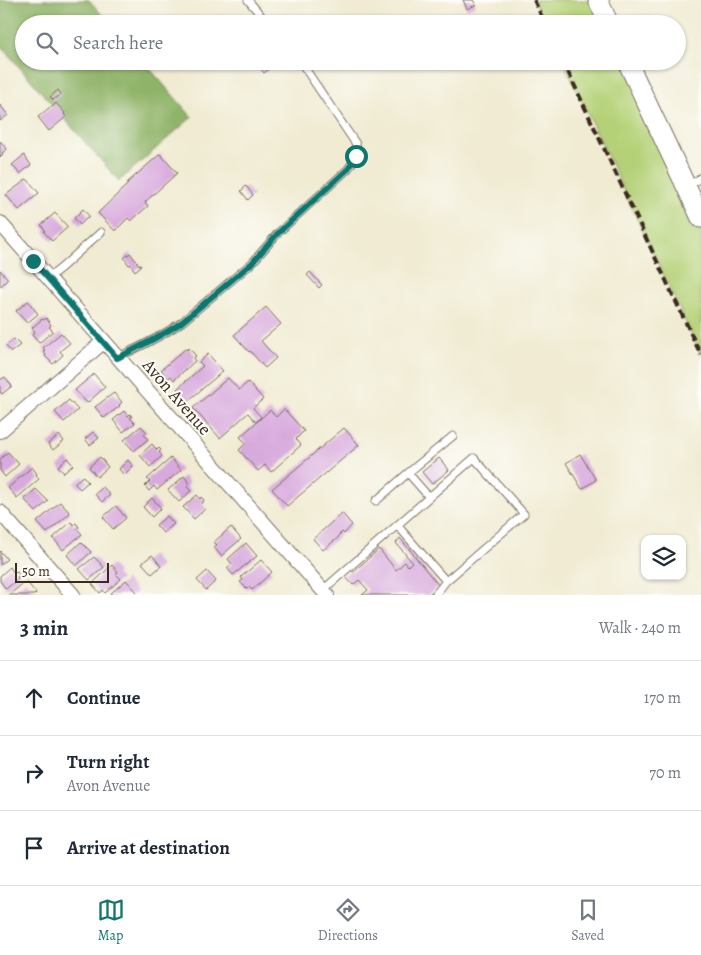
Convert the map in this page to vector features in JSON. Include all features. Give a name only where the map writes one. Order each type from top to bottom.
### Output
[{"type":"main road","points":[[598,0],[605,15]]},
{"type":"main road","points":[[632,70],[694,183],[701,218]]},
{"type":"street","name":"Avon Avenue","points":[[0,224],[325,593]]},
{"type":"street","points":[[0,432],[103,342]]},
{"type":"street","points":[[0,512],[73,595]]},
{"type":"lane","points":[[248,0],[260,15]]},
{"type":"lane","points":[[117,358],[182,322],[252,263],[284,228],[348,169],[356,156],[356,144],[306,70]]},
{"type":"lane","points":[[48,278],[101,232]]},
{"type":"lane","points":[[376,501],[453,436]]},
{"type":"lane","points":[[325,593],[397,525],[474,458],[524,514],[446,581],[435,595]]},
{"type":"lane","points":[[408,474],[429,497]]},
{"type":"lane","points":[[397,525],[446,581]]},
{"type":"green space","points":[[0,0],[89,0],[102,15],[15,15],[15,62],[0,45]]},
{"type":"green space","points":[[534,0],[598,0],[605,15],[541,15]]},
{"type":"green space","points":[[22,70],[151,70],[192,117],[119,181]]},
{"type":"green space","points":[[567,70],[631,70],[701,218],[701,355]]},
{"type":"building","points":[[463,0],[473,0],[476,5],[467,9]]},
{"type":"building","points":[[58,90],[61,94],[53,100],[50,97]]},
{"type":"building","points":[[56,103],[65,113],[66,117],[49,131],[38,117]]},
{"type":"building","points":[[0,105],[8,115],[0,121]]},
{"type":"building","points":[[0,141],[7,149],[0,157]]},
{"type":"building","points":[[160,154],[177,173],[145,202],[148,206],[131,221],[128,218],[115,231],[98,213],[127,183]]},
{"type":"building","points":[[24,155],[31,165],[20,174],[12,165]]},
{"type":"building","points":[[27,179],[39,193],[19,210],[6,195]]},
{"type":"building","points":[[246,186],[253,195],[248,200],[241,191]]},
{"type":"building","points":[[83,209],[89,216],[80,225],[74,218]]},
{"type":"building","points":[[55,213],[68,227],[52,241],[41,225]]},
{"type":"building","points":[[130,253],[141,266],[135,271],[124,258]]},
{"type":"building","points":[[0,270],[8,279],[0,287]]},
{"type":"building","points":[[310,272],[322,285],[319,288],[307,275]]},
{"type":"building","points":[[28,301],[38,314],[27,323],[16,311]]},
{"type":"building","points":[[266,307],[281,324],[261,341],[276,358],[265,368],[234,335]]},
{"type":"building","points":[[46,318],[51,325],[49,327],[53,331],[39,343],[32,335],[35,332],[32,328],[42,319]]},
{"type":"building","points":[[61,333],[70,343],[60,351],[63,355],[53,364],[45,356],[43,348]]},
{"type":"building","points":[[14,339],[20,345],[11,352],[6,346]]},
{"type":"building","points":[[189,348],[196,356],[193,358],[195,361],[174,380],[171,376],[168,379],[161,370],[185,349]]},
{"type":"building","points":[[208,354],[223,371],[188,401],[177,389],[203,366],[199,362]]},
{"type":"building","points":[[94,374],[105,387],[87,403],[75,390]]},
{"type":"building","points":[[5,377],[12,386],[2,394],[0,392],[0,380]]},
{"type":"building","points":[[228,378],[239,390],[248,382],[263,399],[253,408],[261,417],[256,422],[248,413],[220,438],[193,408]]},
{"type":"building","points":[[114,393],[122,402],[120,406],[104,418],[95,407]]},
{"type":"building","points":[[69,400],[78,410],[64,422],[55,412]]},
{"type":"building","points":[[284,409],[304,431],[296,439],[301,445],[271,472],[265,465],[258,471],[239,450],[246,443],[240,437],[270,410],[276,417]]},
{"type":"building","points":[[124,411],[128,416],[130,414],[132,417],[130,418],[135,423],[123,432],[113,420]]},
{"type":"building","points":[[141,426],[147,432],[144,434],[148,439],[134,451],[124,440]]},
{"type":"building","points":[[344,428],[359,445],[287,506],[272,489]]},
{"type":"building","points":[[93,432],[99,438],[90,445],[85,439]]},
{"type":"building","points":[[59,435],[64,441],[53,450],[48,444]]},
{"type":"building","points":[[152,444],[157,450],[159,448],[161,450],[159,452],[162,456],[150,467],[140,455]]},
{"type":"building","points":[[8,452],[19,464],[5,477],[0,470],[0,459]]},
{"type":"building","points":[[580,454],[596,480],[582,489],[566,463]]},
{"type":"building","points":[[100,457],[108,467],[97,477],[89,467]]},
{"type":"building","points":[[67,458],[73,465],[64,473],[58,466]]},
{"type":"building","points":[[171,458],[181,470],[157,490],[154,486],[149,491],[145,486],[150,481],[147,479]]},
{"type":"building","points":[[439,458],[449,470],[432,484],[422,472]]},
{"type":"building","points":[[128,460],[133,466],[124,475],[119,469]]},
{"type":"building","points":[[32,467],[39,479],[17,498],[8,488]]},
{"type":"building","points":[[83,476],[88,482],[80,489],[74,483]]},
{"type":"building","points":[[184,476],[189,483],[187,487],[191,491],[179,502],[168,490]]},
{"type":"building","points":[[103,487],[110,495],[102,502],[95,494]]},
{"type":"building","points":[[36,489],[48,501],[36,512],[24,499]]},
{"type":"building","points":[[197,495],[200,499],[201,497],[204,500],[202,504],[206,508],[194,519],[183,507]]},
{"type":"building","points":[[152,498],[161,508],[152,517],[143,507]]},
{"type":"building","points":[[60,502],[70,513],[47,533],[37,522]]},
{"type":"building","points":[[116,506],[126,518],[113,529],[103,517]]},
{"type":"building","points":[[342,513],[352,525],[344,534],[342,532],[339,537],[323,550],[313,539]]},
{"type":"building","points":[[167,516],[174,524],[163,533],[156,525]]},
{"type":"building","points":[[71,522],[74,525],[76,523],[79,527],[77,529],[82,534],[63,550],[53,538]]},
{"type":"building","points":[[231,527],[241,539],[221,556],[214,547],[217,545],[214,542]]},
{"type":"building","points":[[400,538],[439,586],[428,595],[362,595],[368,590],[359,580],[353,585],[344,575],[351,570],[353,572],[379,549],[396,570],[405,562],[408,566],[412,562],[396,543]]},
{"type":"building","points":[[81,542],[91,552],[76,566],[67,555]]},
{"type":"building","points":[[246,543],[257,556],[233,575],[227,568],[232,564],[228,559]]},
{"type":"building","points":[[0,551],[7,559],[0,565]]},
{"type":"building","points":[[152,555],[161,566],[152,574],[142,563]]},
{"type":"building","points":[[94,557],[104,567],[89,580],[79,569]]},
{"type":"building","points":[[261,560],[272,572],[252,590],[249,587],[247,589],[240,582],[243,580],[241,577]]},
{"type":"building","points":[[112,565],[118,572],[116,574],[121,579],[105,593],[103,590],[100,593],[92,584]]},
{"type":"building","points":[[10,567],[14,573],[16,571],[20,575],[6,589],[0,581],[0,576]]},
{"type":"building","points":[[207,571],[216,581],[206,590],[197,580]]},
{"type":"building","points":[[126,580],[137,592],[133,595],[109,595]]},
{"type":"building","points":[[26,581],[36,593],[34,595],[9,595]]},
{"type":"railway","points":[[534,0],[541,15]]},
{"type":"railway","points":[[567,70],[701,355]]},
{"type":"route","points":[[33,261],[117,358],[182,322],[252,263],[278,233],[348,169],[356,156]]}]
